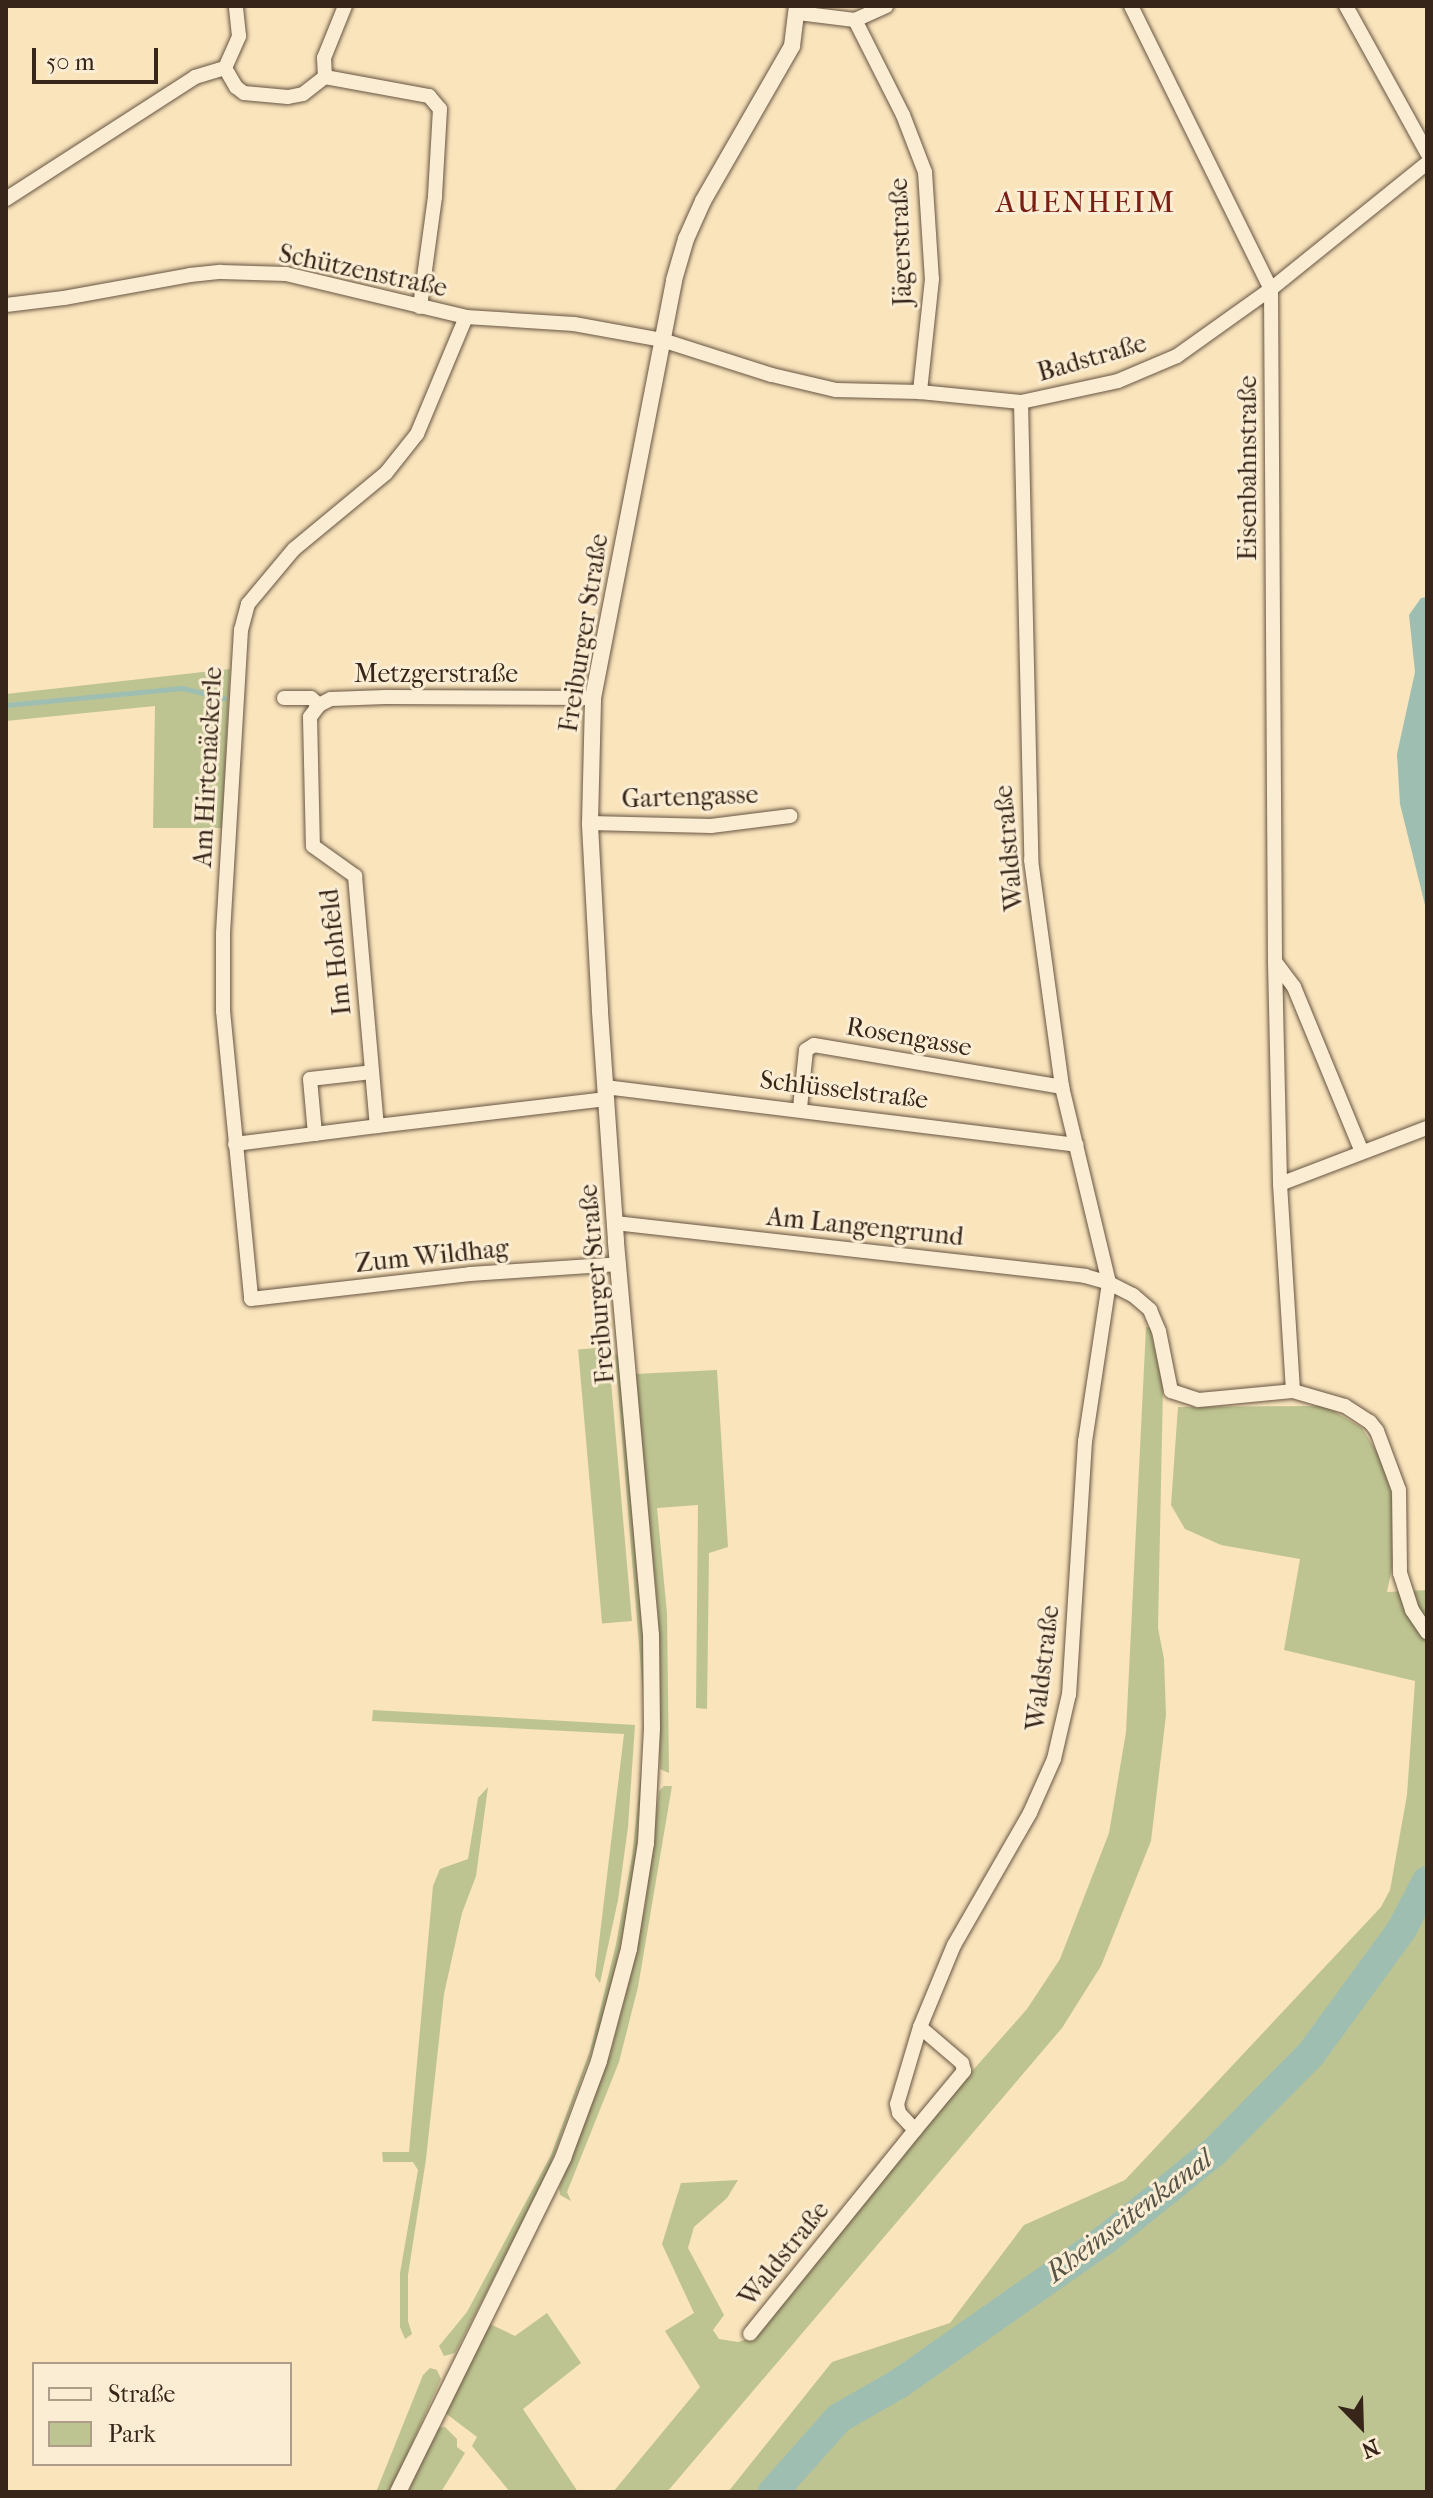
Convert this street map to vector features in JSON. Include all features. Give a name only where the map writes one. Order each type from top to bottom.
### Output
[{"type":"street","points":[[6,199],[195,77],[225,68],[239,36],[236,6]]},
{"type":"street","points":[[325,77],[324,58],[345,6]]},
{"type":"street","points":[[797,10],[855,20],[886,6]]},
{"type":"street","name":"Eisenbahnstraße","points":[[1131,6],[1271,289],[1275,962],[1280,1184],[1293,1391]]},
{"type":"street","points":[[1346,6],[1427,153]]},
{"type":"street","name":"Freiburger Straße","points":[[398,2492],[563,2158],[599,2061],[629,1949],[646,1843],[652,1728],[651,1635],[605,1093],[590,823],[593,698],[662,340],[686,239],[703,201],[779,73],[792,46],[797,10]]},
{"type":"street","name":"Jägerstraße","points":[[855,20],[903,115],[925,172],[932,279],[920,392]]},
{"type":"street","points":[[225,68],[244,93],[267,96],[303,94],[325,77],[429,96],[440,109],[435,197],[420,307]]},
{"type":"street","name":"Badstraße","points":[[662,340],[772,375],[836,390],[920,392],[1021,402],[1075,393],[1146,371],[1201,341],[1271,289],[1427,163]]},
{"type":"street","name":"Schützenstraße","points":[[6,305],[221,272],[286,274],[466,317],[574,324],[662,340]]},
{"type":"street","name":"Am Hirtenäckerle","points":[[251,1299],[223,1011],[223,934],[241,630],[248,604],[294,549],[386,473],[417,434],[466,317]]},
{"type":"street","name":"Waldstraße","points":[[915,2130],[899,2113],[897,2104],[920,2027],[972,1910],[1030,1813],[1054,1759],[1063,1729],[1074,1649],[1085,1441],[1109,1283],[1062,1087],[1029,836],[1021,402]]},
{"type":"street","name":"Metzgerstraße","points":[[284,698],[311,698],[319,705],[331,699],[386,697],[593,698]]},
{"type":"street","name":"Im Hohfeld","points":[[319,705],[310,717],[313,846],[355,876],[377,1126]]},
{"type":"street","name":"Gartengasse","points":[[590,823],[711,826],[790,816]]},
{"type":"street","points":[[1275,962],[1294,987],[1362,1152]]},
{"type":"street","name":"Rosengasse","points":[[800,1108],[806,1050],[814,1045],[1062,1087]]},
{"type":"street","points":[[315,1134],[310,1079],[372,1072]]},
{"type":"street","points":[[235,1144],[605,1093]]},
{"type":"street","name":"Schlüsselstraße","points":[[605,1093],[800,1108],[1076,1145]]},
{"type":"street","points":[[1280,1184],[1427,1128]]},
{"type":"street","name":"Am Langengrund","points":[[615,1223],[1085,1276],[1109,1283]]},
{"type":"street","name":"Zum Wildhag","points":[[251,1299],[470,1274],[619,1264]]},
{"type":"street","points":[[1109,1283],[1133,1295],[1150,1310],[1159,1331],[1171,1391],[1198,1400],[1293,1391],[1345,1406],[1370,1422],[1377,1431],[1399,1490],[1400,1573],[1412,1610],[1427,1632]]},
{"type":"street","name":"Waldstraße","points":[[750,2334],[964,2071],[962,2063],[920,2027]]},
{"type":"green space","points":[[230,669],[222,828],[153,828],[155,706],[6,721],[6,694]]},
{"type":"green space","points":[[1146,1327],[1150,1328],[1163,1387],[1158,1628],[1164,1659],[1166,1715],[1151,1841],[1101,1966],[1062,2028],[667,2492],[613,2492],[700,2387],[665,2331],[694,2313],[662,2244],[681,2183],[738,2180],[727,2198],[694,2227],[688,2248],[724,2315],[713,2330],[719,2339],[738,2342],[755,2337],[951,2095],[1027,2009],[1060,1959],[1109,1833],[1126,1732]]},
{"type":"green space","points":[[608,1347],[632,1621],[602,1624],[578,1350]]},
{"type":"green space","points":[[615,1353],[619,1357],[643,1626],[645,1718]]},
{"type":"green space","points":[[717,1370],[728,1547],[709,1553],[707,1709],[696,1708],[698,1505],[657,1508],[667,1613],[669,1773],[660,1769],[658,1611],[635,1374]]},
{"type":"green space","points":[[1325,1406],[1362,1428],[1383,1462],[1394,1505],[1395,1554],[1387,1592],[1427,1590],[1427,2492],[728,2492],[832,2362],[950,2323],[1024,2225],[1125,2180],[1381,1907],[1390,1890],[1407,1795],[1415,1681],[1284,1650],[1300,1559],[1221,1545],[1185,1529],[1171,1505],[1178,1407]]},
{"type":"green space","points":[[373,1710],[635,1725],[628,1827],[618,1900],[600,1983],[595,1976],[624,1734],[372,1721]]},
{"type":"green space","points":[[644,1745],[636,1858],[604,2018],[547,2174],[455,2353],[444,2356],[439,2346],[467,2312],[551,2155],[590,2051],[616,1944],[632,1857]]},
{"type":"green space","points":[[664,1786],[672,1786],[638,1987],[619,2062],[567,2192],[571,2201],[560,2195],[559,2188],[610,2055],[645,1907],[659,1791]]},
{"type":"green space","points":[[488,1787],[476,1876],[462,1913],[444,1994],[426,2159],[408,2275],[408,2321],[412,2334],[405,2339],[400,2327],[400,2273],[418,2170],[413,2162],[383,2162],[382,2152],[409,2152],[433,1886],[440,1869],[468,1859],[478,1798]]},
{"type":"green space","points":[[547,2313],[581,2363],[523,2409],[578,2492],[510,2492],[472,2446],[477,2437],[444,2412],[490,2324],[515,2336]]},
{"type":"green space","points":[[430,2368],[437,2370],[441,2379],[390,2492],[376,2492],[423,2375]]},
{"type":"green space","points":[[445,2427],[457,2439],[457,2447],[465,2453],[441,2492],[408,2492],[436,2428]]},
{"type":"shaded area","points":[[1427,597],[1427,913],[1400,804],[1397,754],[1415,672],[1409,615],[1421,598]]},
{"type":"waterway","points":[[6,705],[182,688],[224,698]]},
{"type":"waterway","name":"Rheinseitenkanal","points":[[773,2492],[839,2418],[900,2383],[1106,2239],[1214,2152],[1311,2054],[1402,1929],[1427,1881]]},
{"type":"district","name":"AUENHEIM","points":[[1086,203]]}]
